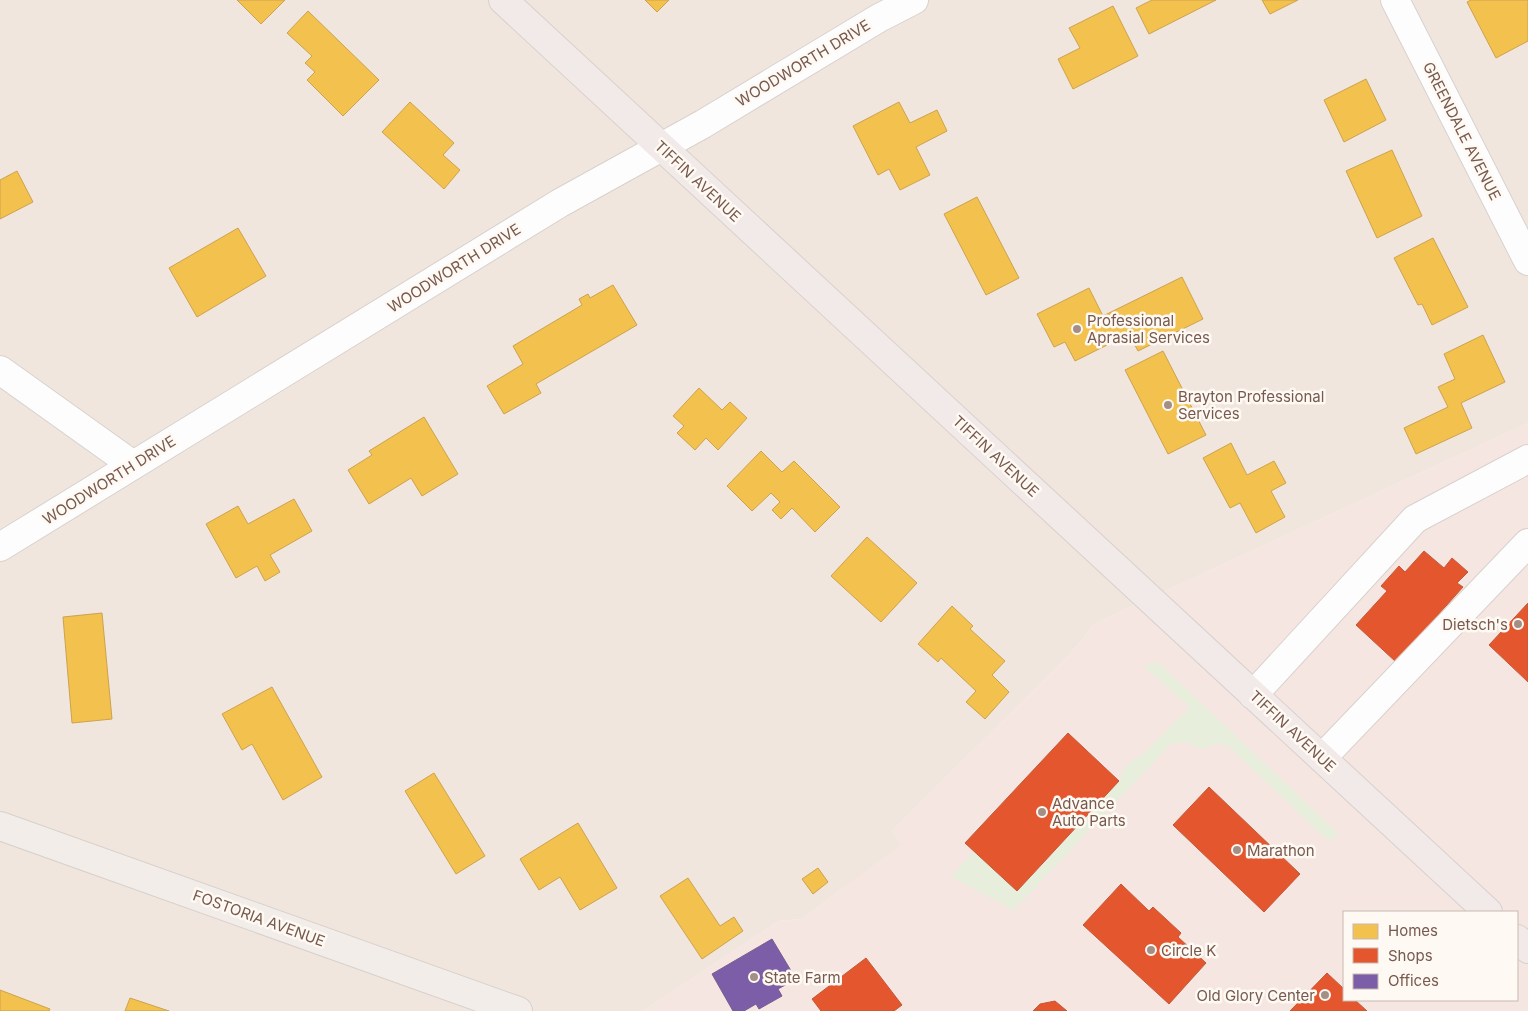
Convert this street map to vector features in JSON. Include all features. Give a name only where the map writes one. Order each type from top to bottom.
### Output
[{"type":"highway","name":"TIFFIN AVENUE","points":[[503,0],[1487,911]]},
{"type":"highway","points":[[1518,940],[1528,949]]},
{"type":"main road","name":"FOSTORIA AVENUE","points":[[0,826],[518,1011]]},
{"type":"street","name":"WOODWORTH DRIVE","points":[[0,547],[560,203],[661,147],[879,18],[914,0]]},
{"type":"street","name":"GREENDALE AVENUE","points":[[1395,0],[1528,261]]},
{"type":"street","points":[[0,370],[134,465]]},
{"type":"street","points":[[1253,695],[1415,520],[1528,460]]},
{"type":"street","points":[[1322,758],[1528,543]]},
{"type":"shaded area","points":[[0,0],[1528,0],[1528,423],[1094,624],[1072,652],[892,831],[902,845],[801,919],[779,921],[643,1011],[0,1011]]},
{"type":"shaded area","points":[[1528,423],[1528,1011],[643,1011],[779,921],[801,919],[901,845],[892,831],[1072,652],[1094,624]]},
{"type":"green space","points":[[1158,662],[1339,834],[1331,840],[1326,839],[1228,746],[1217,743],[1200,749],[1179,742],[1171,744],[1013,911],[951,877],[974,851],[1017,890],[1119,781],[1127,766],[1134,759],[1141,756],[1190,707],[1143,666]]},
{"type":"building: Homes","points":[[237,0],[285,0],[261,24]]},
{"type":"building: Homes","points":[[645,0],[669,0],[657,12]]},
{"type":"building: Homes","points":[[1152,0],[1216,0],[1149,34],[1136,8]]},
{"type":"building: Homes","points":[[1262,0],[1298,0],[1270,14]]},
{"type":"building: Homes","points":[[1471,0],[1528,0],[1528,41],[1496,58],[1467,2]]},
{"type":"building: Homes","points":[[1113,6],[1138,56],[1073,89],[1058,59],[1080,48],[1069,28]]},
{"type":"building: Homes","points":[[308,11],[379,80],[343,116],[307,80],[315,72],[305,63],[312,56],[287,33]]},
{"type":"building: Homes","points":[[1366,79],[1386,120],[1344,142],[1324,100]]},
{"type":"building: Homes","points":[[410,102],[454,143],[443,155],[460,170],[444,189],[382,132]]},
{"type":"building: Homes","points":[[899,102],[910,123],[937,110],[947,131],[916,147],[930,175],[900,190],[889,169],[878,175],[853,126]]},
{"type":"building: Homes","points":[[1392,150],[1422,216],[1377,238],[1346,171]]},
{"type":"building: Homes","points":[[17,171],[33,202],[0,219],[0,180]]},
{"type":"building: Homes","points":[[977,197],[1019,278],[986,295],[944,214]]},
{"type":"building: Homes","points":[[238,228],[266,276],[197,317],[169,268]]},
{"type":"building: Homes","points":[[1433,238],[1468,307],[1432,325],[1422,304],[1418,305],[1394,258]]},
{"type":"building: Homes","points":[[1182,277],[1203,319],[1138,351],[1129,334],[1075,361],[1065,342],[1054,347],[1037,314],[1089,288],[1103,316]]},
{"type":"building: Homes","points":[[613,285],[637,325],[536,384],[541,393],[504,414],[487,386],[523,364],[513,346],[582,305],[579,299],[588,294],[590,298]]},
{"type":"building: Homes","points":[[1483,335],[1505,382],[1461,403],[1472,428],[1416,454],[1404,428],[1448,407],[1438,387],[1455,379],[1444,354]]},
{"type":"building: Homes","points":[[1163,351],[1206,435],[1168,454],[1125,370]]},
{"type":"building: Homes","points":[[699,388],[722,410],[730,402],[747,418],[718,450],[706,438],[695,450],[677,433],[684,426],[673,416]]},
{"type":"building: Homes","points":[[424,417],[458,474],[422,496],[411,478],[369,504],[348,470],[372,455],[369,451]]},
{"type":"building: Homes","points":[[1231,443],[1247,475],[1274,461],[1286,483],[1271,491],[1285,517],[1256,533],[1240,503],[1230,508],[1203,458]]},
{"type":"building: Homes","points":[[761,451],[782,472],[794,461],[840,507],[815,532],[792,508],[781,519],[772,510],[780,502],[771,493],[752,511],[727,486]]},
{"type":"building: Homes","points":[[294,499],[312,531],[270,555],[280,572],[265,581],[257,566],[236,578],[206,524],[238,506],[248,524]]},
{"type":"building: Homes","points":[[867,537],[917,583],[881,622],[831,576]]},
{"type":"building: Homes","points":[[952,606],[973,626],[970,629],[1005,661],[992,675],[1009,692],[985,719],[966,702],[976,691],[941,658],[938,662],[918,644]]},
{"type":"building: Homes","points":[[102,613],[112,719],[72,723],[63,617]]},
{"type":"building: Homes","points":[[272,687],[322,777],[283,800],[252,744],[242,750],[222,714]]},
{"type":"building: Homes","points":[[434,773],[485,856],[456,874],[405,791]]},
{"type":"building: Homes","points":[[578,823],[617,888],[580,910],[560,877],[539,890],[520,859]]},
{"type":"building: Homes","points":[[818,868],[828,882],[813,894],[802,879]]},
{"type":"building: Homes","points":[[688,878],[720,926],[734,917],[743,931],[702,959],[660,896]]},
{"type":"building: Homes","points":[[0,990],[50,1009],[49,1011],[0,1011]]},
{"type":"building: Homes","points":[[130,998],[169,1011],[125,1011]]},
{"type":"building: Shops","points":[[1424,551],[1444,568],[1452,558],[1468,572],[1457,583],[1463,587],[1396,662],[1356,625],[1387,591],[1381,586],[1399,566],[1405,572]]},
{"type":"building: Shops","name":"Dietsch's","points":[[1528,603],[1528,682],[1489,645]]},
{"type":"building: Shops","name":"Advance Auto Parts","points":[[1068,733],[1119,781],[1017,891],[965,843]]},
{"type":"building: Shops","name":"Marathon","points":[[1209,787],[1300,874],[1264,912],[1173,825]]},
{"type":"building: Shops","name":"Circle K","points":[[1121,884],[1149,911],[1153,907],[1181,933],[1178,937],[1206,963],[1169,1004],[1083,925]]},
{"type":"building: Shops","points":[[866,958],[902,1005],[894,1011],[821,1011],[812,999]]},
{"type":"building: Shops","name":"Old Glory Center","points":[[1327,973],[1343,988],[1343,1001],[1356,1001],[1367,1011],[1290,1011]]},
{"type":"building: Shops","points":[[1055,1001],[1067,1011],[1033,1011],[1040,1004]]},
{"type":"building: Offices","name":"State Farm","points":[[772,939],[796,979],[778,989],[782,996],[759,1009],[756,1004],[744,1011],[733,1011],[712,974]]},
{"type":"place","name":"Professional Aprasial Services","points":[[1077,329]]},
{"type":"place","name":"Brayton Professional Services","points":[[1168,405]]},
{"type":"place","name":"Dietsch's","points":[[1518,624]]},
{"type":"place","name":"Advance Auto Parts","points":[[1042,812]]},
{"type":"place","name":"Marathon","points":[[1237,850]]},
{"type":"place","name":"Circle K","points":[[1151,950]]},
{"type":"place","name":"State Farm","points":[[754,977]]},
{"type":"place","name":"Old Glory Center","points":[[1325,995]]}]
